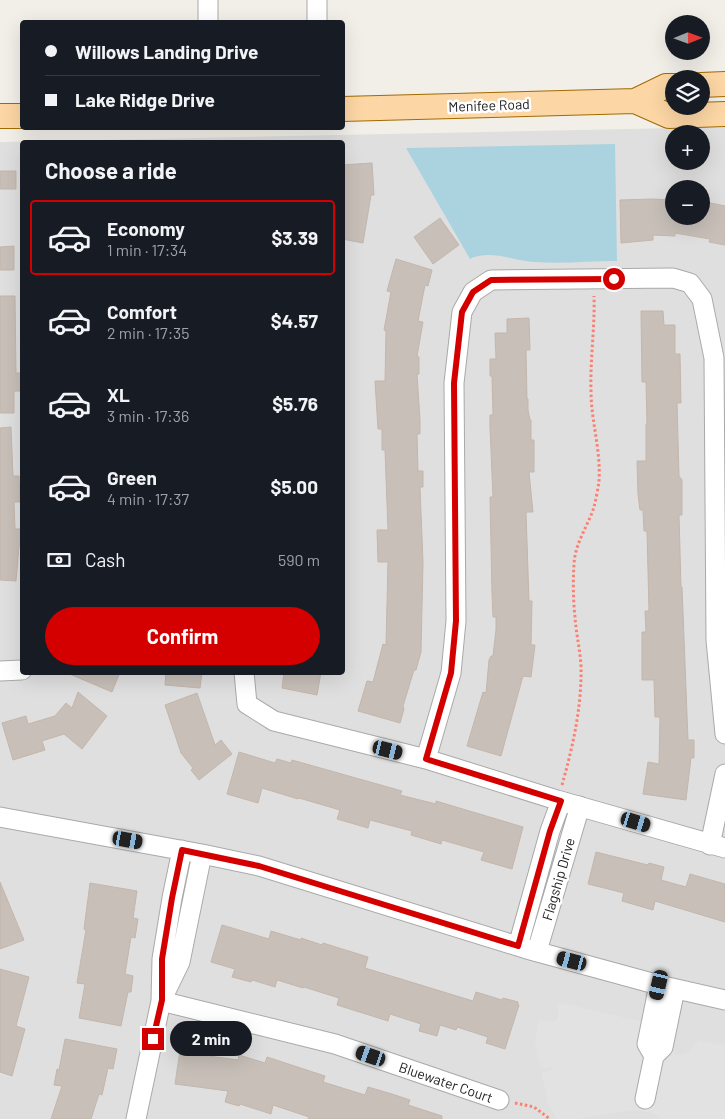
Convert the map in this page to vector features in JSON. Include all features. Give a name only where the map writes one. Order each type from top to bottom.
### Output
[{"type":"main road","points":[[710,85],[725,84]]},
{"type":"main road","name":"Menifee Road","points":[[345,109],[635,101],[665,86]]},
{"type":"main road","name":"Menifee Road","points":[[635,101],[669,116],[725,114]]},
{"type":"main road","points":[[0,116],[20,116]]},
{"type":"street","points":[[208,0],[208,20]]},
{"type":"street","points":[[317,0],[317,20]]},
{"type":"street","points":[[426,759],[451,673],[456,621],[454,383],[462,312],[473,292],[491,280],[673,278],[690,283],[702,299],[714,358],[720,486],[716,640],[725,734]]},
{"type":"street","points":[[0,672],[20,670]]},
{"type":"street","points":[[244,675],[247,704],[274,721],[426,759],[718,846],[725,774]]},
{"type":"street","name":"Flagship Drive","points":[[518,946],[559,800]]},
{"type":"street","name":"Flagship Drive","points":[[537,951],[580,806]]},
{"type":"street","points":[[0,818],[182,850],[259,866],[518,946],[667,987],[725,1000]]},
{"type":"street","points":[[136,1119],[162,1000],[162,959],[182,850]]},
{"type":"street","points":[[162,1000],[180,962],[202,854]]},
{"type":"street","points":[[645,1099],[654,1056],[663,1047],[667,987]]},
{"type":"street","name":"Bluewater Court","points":[[162,1000],[335,1044],[499,1100]]},
{"type":"path","points":[[559,800],[572,750],[581,690],[581,664],[575,616],[574,561],[580,540],[594,507],[599,474],[598,444],[593,424],[591,391],[591,360],[595,324],[594,279]]},
{"type":"path","points":[[499,1100],[534,1107],[550,1119]]},
{"type":"shaded area","points":[[710,127],[725,127],[725,1119],[0,1119],[0,142],[20,142],[20,675],[345,675],[345,140],[97,140],[665,128],[665,170],[710,170]]},
{"type":"shaded area","points":[[558,1002],[644,1022],[669,1045],[675,1054],[687,1053],[698,1040],[725,1045],[725,1119],[660,1119],[659,1116],[650,1112],[632,1110],[577,1119],[557,1119],[548,1103],[542,1076],[542,1073],[550,1071],[553,1067],[541,1068],[535,1041],[539,1020],[555,1022],[558,1018]]},
{"type":"water","points":[[615,144],[617,261],[566,263],[535,262],[494,255],[478,256],[470,259],[406,148]]},
{"type":"building","points":[[372,163],[374,195],[371,195],[363,243],[345,240],[345,165]]},
{"type":"building","points":[[0,171],[16,171],[16,189],[0,189]]},
{"type":"building","points":[[620,200],[665,200],[665,225],[710,225],[710,203],[725,206],[725,245],[709,242],[710,239],[675,233],[675,236],[653,235],[653,240],[621,243]]},
{"type":"building","points":[[440,218],[459,245],[433,264],[414,237]]},
{"type":"building","points":[[14,246],[14,270],[0,270],[0,247]]},
{"type":"building","points":[[396,259],[432,270],[428,286],[425,285],[418,321],[423,322],[417,356],[419,357],[419,374],[417,374],[420,420],[420,434],[417,434],[418,471],[423,471],[423,487],[420,487],[423,562],[421,652],[403,706],[404,709],[400,723],[358,711],[367,681],[373,682],[383,644],[386,645],[388,562],[378,562],[377,530],[388,530],[385,450],[382,450],[382,429],[378,429],[375,381],[385,381],[386,331],[384,330],[391,292],[387,291]]},
{"type":"building","points":[[0,296],[15,296],[16,373],[20,373],[20,391],[14,391],[14,413],[0,413]]},
{"type":"building","points":[[641,311],[663,311],[664,325],[675,325],[675,354],[680,354],[681,403],[677,403],[679,476],[682,480],[682,515],[679,515],[681,587],[688,740],[694,740],[694,758],[691,758],[686,800],[643,794],[648,762],[659,764],[660,717],[655,717],[654,680],[642,680],[642,632],[646,632],[645,611],[649,611],[647,531],[644,531],[643,510],[640,510],[637,461],[646,461],[647,424],[646,382],[642,382]]},
{"type":"building","points":[[529,318],[530,350],[526,350],[527,399],[531,420],[531,440],[534,440],[534,472],[529,472],[533,512],[526,512],[529,601],[532,601],[531,645],[535,645],[531,677],[523,676],[501,756],[467,746],[483,692],[486,693],[489,660],[493,656],[496,630],[496,617],[493,617],[492,593],[490,497],[493,497],[490,415],[493,415],[490,359],[496,359],[495,333],[507,333],[507,319]]},
{"type":"building","points":[[11,427],[13,476],[19,476],[20,502],[14,502],[15,529],[20,529],[16,581],[0,580],[0,428]]},
{"type":"building","points":[[72,675],[119,675],[112,692]]},
{"type":"building","points":[[166,675],[202,675],[200,688],[165,685]]},
{"type":"building","points":[[284,675],[320,675],[317,695],[282,688]]},
{"type":"building","points":[[78,692],[107,716],[82,749],[64,734],[42,741],[45,750],[13,760],[2,723],[26,716],[28,724],[55,716],[66,703],[72,708]]},
{"type":"building","points":[[197,693],[215,745],[221,740],[232,754],[199,780],[191,770],[193,768],[181,753],[165,705]]},
{"type":"building","points":[[239,752],[275,763],[277,759],[291,763],[292,760],[402,791],[400,795],[436,804],[436,801],[523,827],[512,869],[481,860],[484,852],[442,840],[441,844],[411,835],[412,831],[370,820],[368,828],[337,819],[340,810],[262,788],[258,803],[227,794]]},
{"type":"building","points":[[596,852],[664,867],[661,880],[686,887],[690,874],[725,884],[725,922],[655,901],[653,910],[622,901],[624,893],[588,884]]},
{"type":"building","points":[[0,882],[24,940],[0,949]]},
{"type":"building","points":[[90,883],[137,891],[133,918],[138,919],[135,938],[131,937],[125,974],[133,976],[131,992],[128,992],[121,1026],[79,1018],[85,984],[77,983],[86,930],[84,929]]},
{"type":"building","points":[[222,925],[269,939],[271,931],[322,945],[323,943],[368,957],[365,968],[473,1001],[476,992],[502,1000],[503,998],[518,1002],[519,1005],[505,1049],[486,1043],[488,1037],[457,1027],[456,1030],[440,1025],[437,1036],[419,1031],[421,1024],[390,1014],[388,1021],[337,1005],[339,998],[304,987],[277,980],[275,987],[252,980],[251,982],[232,977],[235,969],[211,962]]},
{"type":"building","points":[[0,969],[29,977],[16,1026],[25,1029],[12,1076],[0,1072]]},
{"type":"building","points":[[65,1039],[117,1049],[113,1069],[108,1068],[102,1095],[99,1094],[91,1119],[51,1119],[62,1086],[54,1085]]},
{"type":"building","points":[[195,1043],[211,1045],[209,1056],[238,1060],[239,1055],[265,1063],[267,1057],[325,1076],[323,1082],[365,1095],[368,1087],[392,1094],[410,1100],[408,1105],[442,1116],[442,1119],[308,1119],[309,1117],[273,1105],[271,1114],[240,1104],[239,1106],[225,1102],[228,1091],[175,1084],[181,1044],[195,1046]]},
{"type":"route","points":[[153,1039],[162,1000],[162,959],[182,850],[259,866],[518,946],[550,831],[561,801],[426,759],[451,673],[456,621],[454,383],[462,312],[473,292],[491,280],[614,279]]}]
